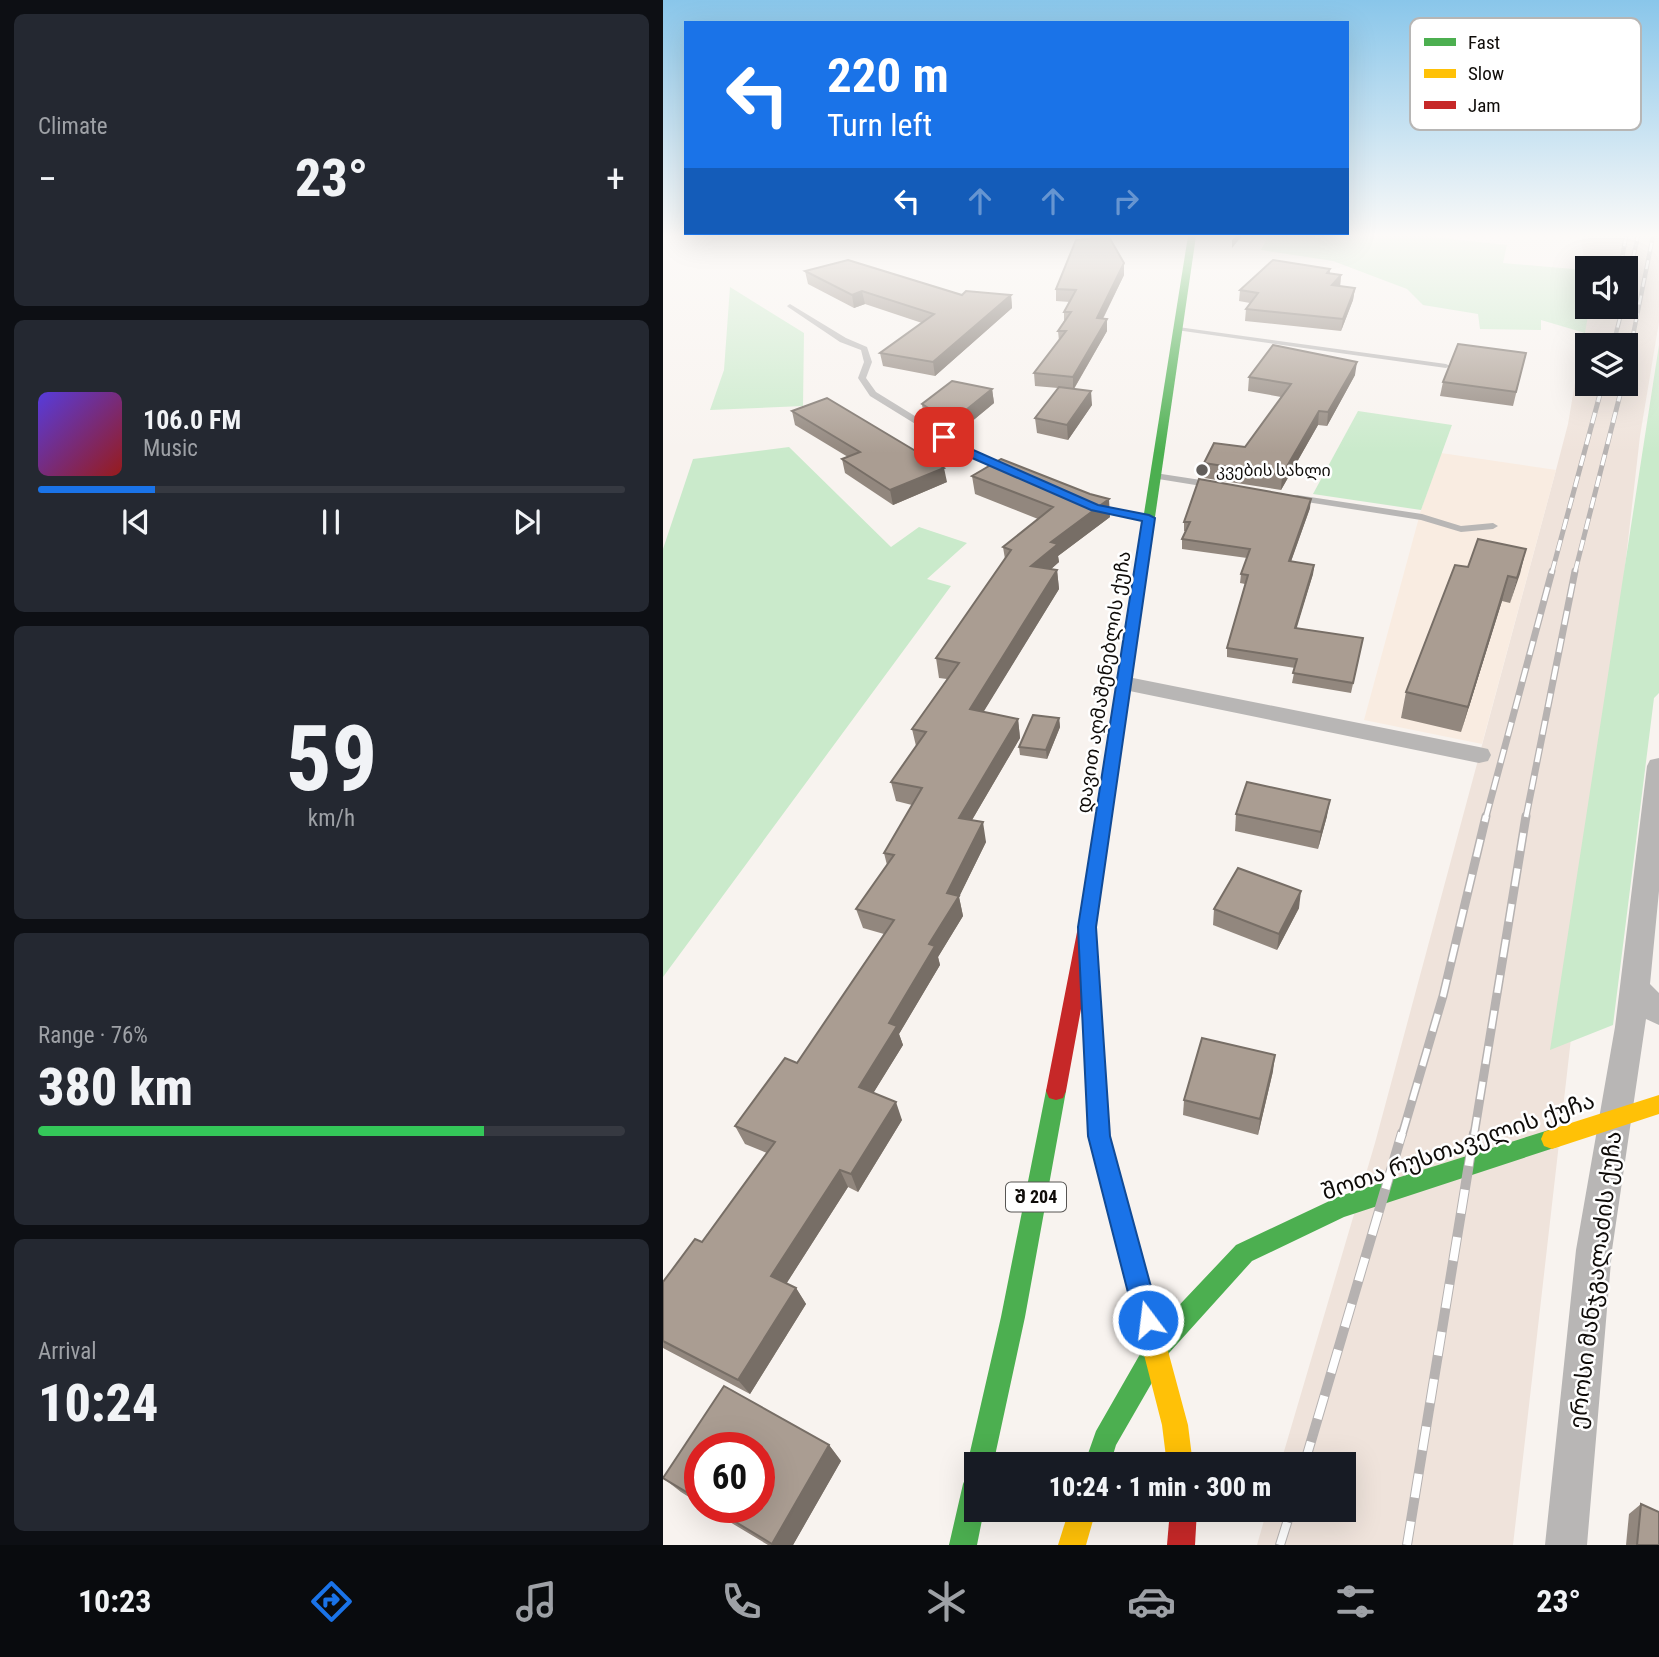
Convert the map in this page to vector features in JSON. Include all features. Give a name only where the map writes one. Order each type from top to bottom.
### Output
[{"type":"main road","name":"დავით აღმაშენებლის ქუჩა","points":[[983,1452],[1014,1317],[1087,927],[1181,308]]},
{"type":"main road","name":"დავით აღმაშენებლის ქუჩა","points":[[1087,927],[1099,1136],[1175,1425],[1178,1452]]},
{"type":"main road","name":"შოთა რუსთაველის ქუჩა","points":[[1101,1452],[1105,1440],[1160,1344],[1244,1253],[1340,1207],[1659,1104]]},
{"type":"main road","points":[[963,1545],[968,1522]]},
{"type":"main road","points":[[1072,1545],[1079,1522]]},
{"type":"main road","points":[[1181,1545],[1183,1522]]},
{"type":"street","points":[[1123,683],[1479,755]]},
{"type":"street","name":"ეროსი მანჯგალაძის ქუჩა","points":[[1566,1545],[1594,1250],[1647,1000],[1659,766]]},
{"type":"lane","points":[[793,308],[843,340],[864,349],[868,362],[862,378],[874,394],[967,452],[1018,474]]},
{"type":"lane","points":[[1178,329],[1446,366]]},
{"type":"lane","points":[[1155,476],[1222,486]]},
{"type":"lane","points":[[1289,496],[1422,517],[1461,529],[1493,526]]},
{"type":"lane","points":[[1082,502],[1095,508],[1149,518]]},
{"type":"shaded area","points":[[1638,308],[1659,308],[1640,436],[1513,1545],[1257,1545],[1264,1522],[1356,1522],[1356,1452],[1284,1452],[1375,1143],[1556,470],[1575,383],[1575,396],[1638,396],[1638,333],[1583,333],[1586,319],[1638,319]]},
{"type":"shaded area","points":[[1441,453],[1556,470],[1482,744],[1364,720],[1421,510]]},
{"type":"green space","points":[[728,308],[764,308],[804,333],[803,406],[710,410],[724,370]]},
{"type":"green space","points":[[1442,308],[1575,308],[1575,319],[1587,319],[1585,333],[1541,320],[1541,330],[1480,329],[1478,314]]},
{"type":"green space","points":[[1659,345],[1659,693],[1654,698],[1613,1025],[1550,1050]]},
{"type":"green space","points":[[1358,411],[1452,425],[1421,510],[1313,494]]},
{"type":"green space","points":[[789,447],[891,547],[919,527],[967,543],[927,579],[951,586],[663,977],[663,549],[693,459]]},
{"type":"building","points":[[916,308],[996,308],[933,362],[880,353],[934,314]]},
{"type":"building","points":[[1066,308],[1102,308],[1097,318],[1107,319],[1073,377],[1034,373],[1066,331],[1058,331],[1071,312],[1064,312]]},
{"type":"building","points":[[1247,308],[1347,308],[1343,319]]},
{"type":"building","points":[[1458,344],[1526,353],[1516,392],[1443,382]]},
{"type":"building","points":[[1273,345],[1357,362],[1328,412],[1319,411],[1282,475],[1204,463],[1214,443],[1245,447],[1291,384],[1249,377]]},
{"type":"building","points":[[952,381],[992,389],[951,422],[922,404]]},
{"type":"building","points":[[1059,387],[1091,391],[1067,425],[1035,418]]},
{"type":"building","points":[[827,398],[944,468],[890,490],[842,459],[860,452],[792,411]]},
{"type":"building","points":[[1001,459],[1109,499],[1051,542],[1058,544],[1031,566],[1057,570],[970,709],[1018,719],[959,818],[983,822],[947,893],[959,896],[929,944],[935,946],[889,1023],[897,1026],[859,1087],[896,1102],[851,1174],[840,1170],[771,1276],[796,1288],[738,1380],[663,1341],[663,1282],[695,1239],[702,1242],[775,1142],[735,1126],[785,1058],[797,1063],[894,920],[856,909],[894,855],[884,853],[922,788],[891,782],[926,732],[912,729],[959,663],[936,658],[1011,550],[1003,547],[1053,507],[972,476]]},
{"type":"building","points":[[1199,479],[1311,499],[1289,561],[1314,565],[1295,628],[1363,638],[1353,683],[1293,673],[1297,659],[1227,648],[1248,575],[1241,574],[1250,549],[1182,539],[1190,522],[1184,522]]},
{"type":"building","points":[[1478,539],[1526,549],[1517,578],[1508,576],[1468,707],[1406,692],[1455,565],[1468,567]]},
{"type":"building","points":[[1033,715],[1059,718],[1046,750],[1019,747]]},
{"type":"building","points":[[1247,782],[1330,800],[1321,832],[1236,814]]},
{"type":"building","points":[[1238,868],[1301,891],[1279,934],[1214,909]]},
{"type":"building","points":[[1202,1038],[1275,1055],[1260,1119],[1184,1100]]},
{"type":"building","points":[[724,1386],[829,1445],[772,1544],[737,1523],[775,1523],[775,1432],[694,1432]]},
{"type":"building","points":[[684,1446],[684,1490],[663,1478]]},
{"type":"building","points":[[1641,1504],[1659,1512],[1659,1545],[1637,1545]]},
{"type":"railway","points":[[1633,333],[1638,308]]},
{"type":"railway","points":[[1616,333],[1620,319]]},
{"type":"railway","points":[[1552,572],[1599,396]]},
{"type":"railway","points":[[1575,572],[1620,396]]},
{"type":"railway","points":[[1486,817],[1552,571]]},
{"type":"railway","points":[[1526,817],[1575,571]]},
{"type":"railway","points":[[1402,1135],[1443,996],[1486,816]]},
{"type":"railway","points":[[1474,1135],[1526,816]]},
{"type":"railway","points":[[1308,1452],[1402,1133]]},
{"type":"railway","points":[[1407,1545],[1474,1133]]},
{"type":"railway","points":[[1280,1545],[1287,1522]]},
{"type":"traffic: fast","points":[[1120,709],[1181,308]]},
{"type":"traffic: fast","points":[[983,1452],[1013,1317],[1056,1091]]},
{"type":"traffic: fast","points":[[1101,1452],[1105,1440],[1160,1344],[1244,1253],[1340,1207],[1552,1139]]},
{"type":"traffic: fast","points":[[963,1545],[968,1522]]},
{"type":"traffic: slow","points":[[1090,985],[1099,1136],[1175,1425],[1178,1452]]},
{"type":"traffic: slow","points":[[1552,1139],[1659,1104]]},
{"type":"traffic: slow","points":[[1072,1545],[1079,1522]]},
{"type":"traffic: jam","points":[[1056,1091],[1087,927],[1120,709]]},
{"type":"traffic: jam","points":[[1181,1545],[1183,1522]]},
{"type":"place","name":"კვების სახლი","points":[[1202,470]]},
{"type":"route","points":[[944,437],[967,452],[1095,508],[1149,518],[1087,927],[1099,1136],[1148,1320]]}]
